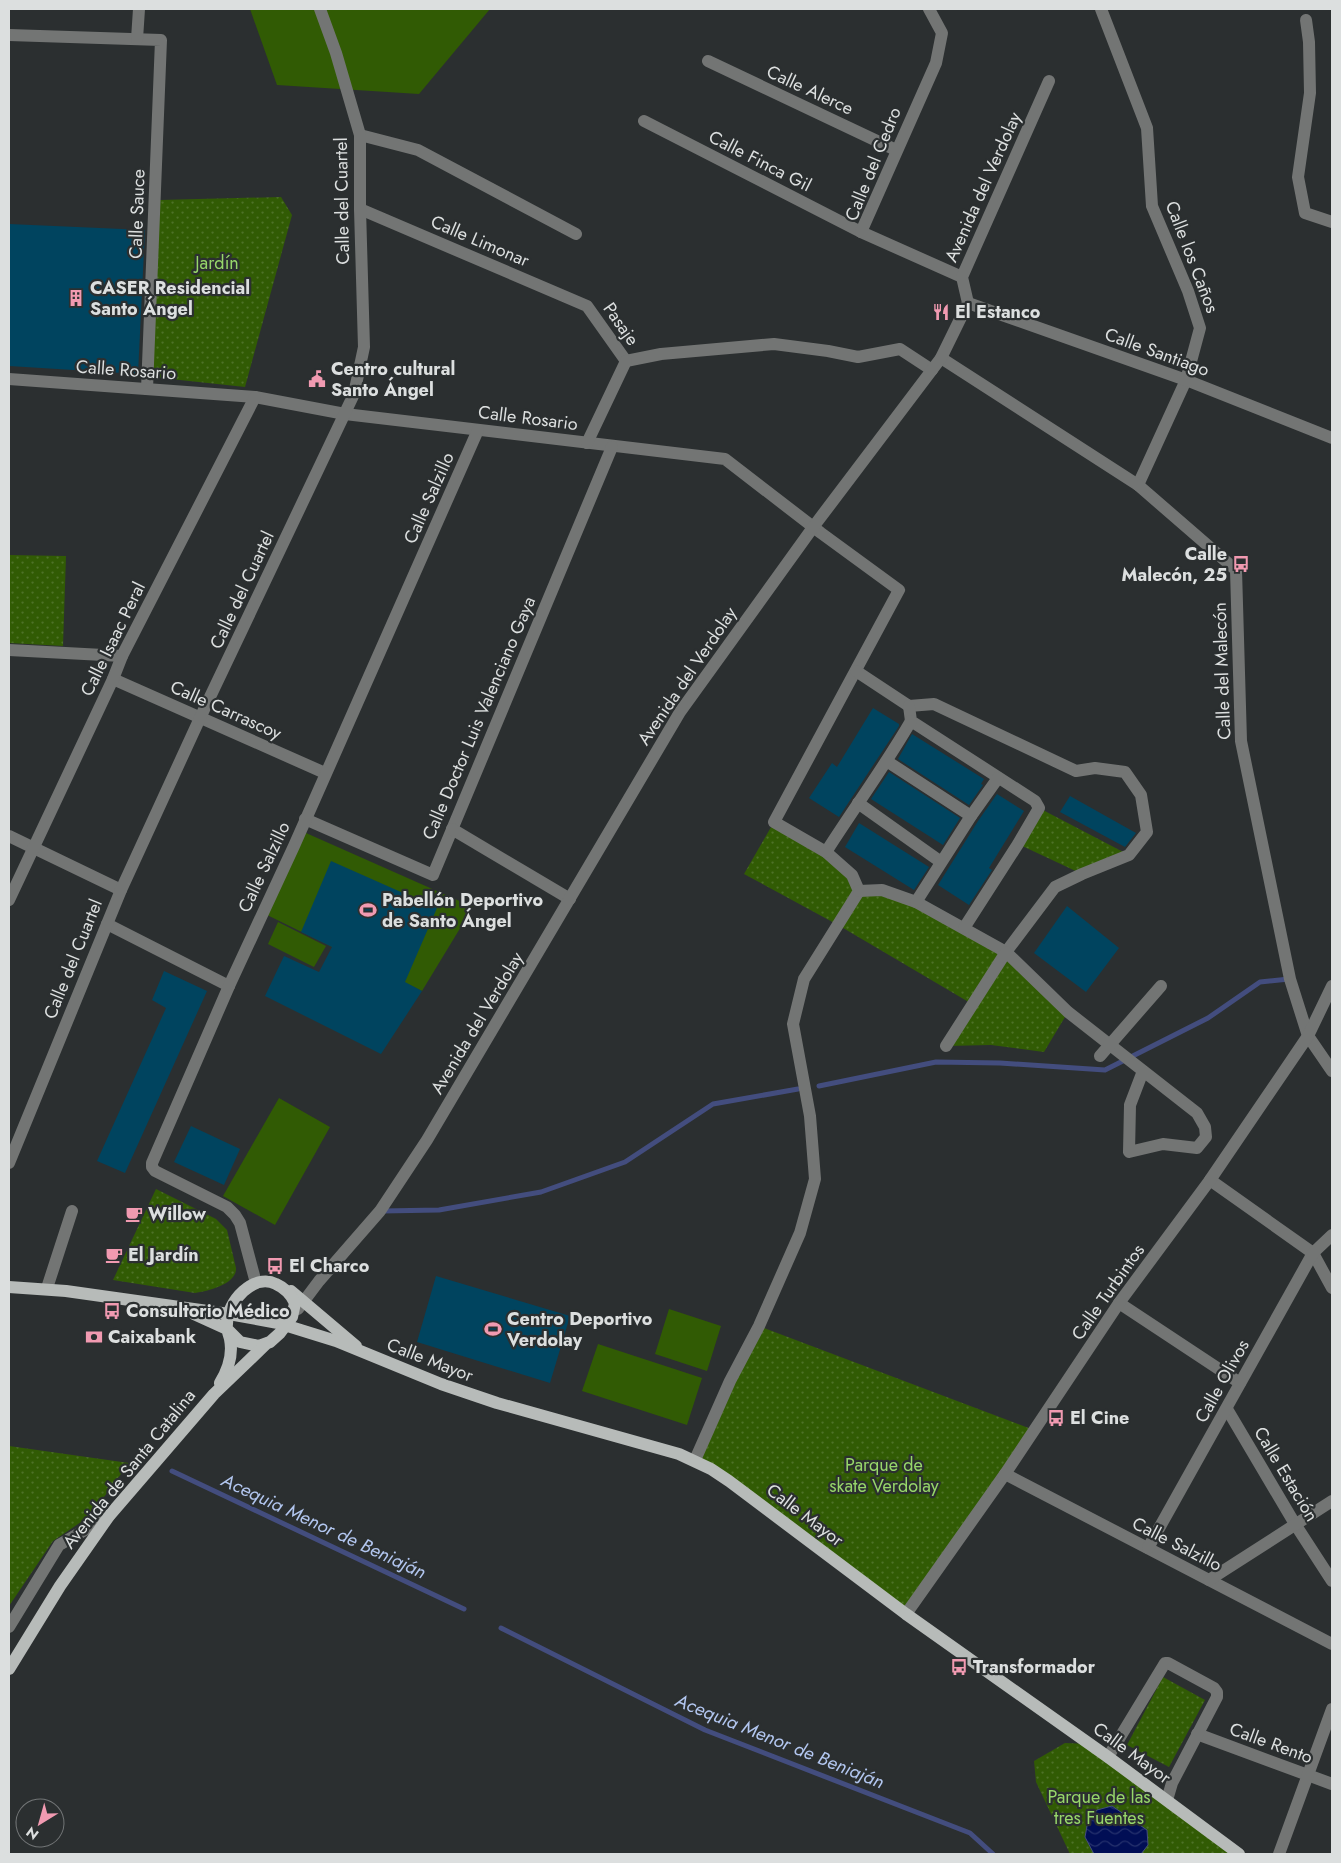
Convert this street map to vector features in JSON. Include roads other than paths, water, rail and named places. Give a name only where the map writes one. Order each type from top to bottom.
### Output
[{"type":"main road","points":[[229,1314],[243,1292],[256,1283],[265,1280],[284,1288],[304,1301],[363,1353]]},
{"type":"main road","points":[[9,1287],[47,1288],[164,1304],[202,1316],[227,1329],[240,1342],[253,1346],[265,1345]]},
{"type":"main road","points":[[284,1288],[294,1303],[289,1321]]},
{"type":"main road","name":"Calle Mayor","points":[[164,1304],[289,1321],[441,1384],[504,1405],[695,1460],[756,1499],[906,1614],[1108,1757],[1239,1854]]},
{"type":"main road","name":"Avenida de Santa Catalina","points":[[214,1394],[229,1364],[231,1344],[226,1323],[229,1314]]},
{"type":"main road","name":"Avenida de Santa Catalina","points":[[9,1669],[60,1586],[109,1516],[214,1394],[265,1345],[275,1338],[289,1321]]},
{"type":"street","points":[[9,36],[137,39],[139,9]]},
{"type":"street","name":"Calle del Cuartel","points":[[9,1163],[121,890],[200,718],[354,394],[364,347],[360,134],[336,52],[320,9]]},
{"type":"street","name":"Calle del Cedro","points":[[929,9],[942,33],[936,63],[861,232],[962,277]]},
{"type":"street","name":"Calle los Caños","points":[[1101,9],[1147,128],[1152,206],[1188,291],[1200,328],[1186,380],[1138,485]]},
{"type":"street","points":[[1306,20],[1309,42],[1310,93],[1298,177],[1306,213],[1332,222]]},
{"type":"street","name":"Calle Sauce","points":[[137,39],[161,40],[147,389]]},
{"type":"street","name":"Calle Alerce","points":[[708,61],[896,150]]},
{"type":"street","name":"Avenida del Verdolay","points":[[289,1321],[319,1281],[380,1211],[422,1148],[680,712],[814,526],[941,358],[968,303],[962,277],[1049,81]]},
{"type":"street","name":"Calle Finca Gil","points":[[644,121],[861,232]]},
{"type":"street","points":[[360,134],[418,150],[576,234]]},
{"type":"street","name":"Calle Limonar","points":[[360,209],[587,306]]},
{"type":"street","name":"Calle Santiago","points":[[968,303],[1186,380],[1332,438]]},
{"type":"street","name":"Pasaje","points":[[587,306],[626,361]]},
{"type":"street","points":[[587,444],[626,361],[661,354],[774,344],[858,357],[900,349],[932,370]]},
{"type":"street","name":"Calle del Malecón","points":[[941,358],[1138,485],[1236,570],[1241,741],[1290,979],[1308,1036],[1332,1071]]},
{"type":"street","name":"Calle Rosario","points":[[9,379],[255,397],[345,414],[726,459],[814,526],[820,533],[899,590],[856,670]]},
{"type":"street","name":"Calle Isaac Peral","points":[[9,900],[122,656],[255,397]]},
{"type":"street","name":"Calle Salzillo","points":[[256,1283],[240,1223],[235,1215],[227,1207],[155,1171],[152,1163],[229,986],[478,430]]},
{"type":"street","name":"Calle Doctor Luis Valenciano Gaya","points":[[305,819],[432,875],[612,447]]},
{"type":"street","points":[[9,650],[122,656]]},
{"type":"street","points":[[859,891],[852,875],[826,852],[774,822],[856,670],[909,706],[934,704],[1076,771],[1095,768],[1125,772],[1141,795],[1147,832],[1129,855],[1055,887],[1006,952],[946,1046]]},
{"type":"street","name":"Calle Carrascoy","points":[[113,679],[325,773]]},
{"type":"street","points":[[826,852],[888,762],[911,721],[909,706]]},
{"type":"street","points":[[911,721],[1035,801],[1039,808],[964,928]]},
{"type":"street","points":[[888,762],[971,816]]},
{"type":"street","points":[[916,902],[971,816],[998,778]]},
{"type":"street","points":[[858,803],[941,862]]},
{"type":"street","points":[[452,829],[570,899]]},
{"type":"street","points":[[9,836],[121,890]]},
{"type":"street","points":[[859,891],[882,890],[916,902],[1006,952],[1068,1012],[1111,1043],[1143,1071],[1197,1113],[1205,1127],[1206,1137],[1197,1148],[1163,1144],[1129,1152],[1130,1105],[1143,1071]]},
{"type":"street","points":[[695,1460],[730,1381],[759,1326],[800,1233],[816,1179],[810,1116],[794,1024],[804,979],[859,891]]},
{"type":"street","points":[[107,924],[229,986]]},
{"type":"street","points":[[1100,1056],[1161,986]]},
{"type":"street","name":"Calle Turbintos","points":[[906,1614],[1005,1474],[1119,1303],[1210,1180],[1308,1036],[1332,986]]},
{"type":"street","points":[[1210,1180],[1313,1253],[1332,1288]]},
{"type":"street","points":[[47,1288],[72,1211]]},
{"type":"street","name":"Calle Olivos","points":[[1148,1548],[1313,1253],[1332,1235]]},
{"type":"street","name":"Avenida del Verdolay","points":[[284,1288],[305,1288],[319,1281]]},
{"type":"street","points":[[1119,1303],[1240,1383]]},
{"type":"street","name":"Calle Estación","points":[[1227,1409],[1295,1524],[1332,1581]]},
{"type":"street","name":"Calle Salzillo","points":[[1005,1474],[1332,1644]]},
{"type":"street","points":[[1210,1580],[1332,1501]]},
{"type":"street","points":[[9,1626],[59,1545],[109,1516]]},
{"type":"street","points":[[1108,1757],[1165,1663],[1168,1662],[1214,1688],[1217,1692],[1217,1697],[1172,1782],[1167,1800]]},
{"type":"street","points":[[1279,1854],[1332,1710]]},
{"type":"street","name":"Calle Rento","points":[[1198,1734],[1332,1784]]},
{"type":"water","points":[[1112,1806],[1147,1830],[1148,1845],[1141,1854],[1094,1854],[1085,1837],[1088,1821],[1097,1810]]},
{"type":"waterway","points":[[819,1086],[936,1062],[1000,1063],[1105,1070],[1208,1018],[1260,982],[1289,979]]},
{"type":"waterway","points":[[382,1211],[439,1210],[541,1192],[625,1162],[713,1104],[798,1089]]},
{"type":"waterway","name":"Acequia Menor de Beniaján","points":[[172,1471],[464,1609]]},
{"type":"waterway","name":"Acequia Menor de Beniaján","points":[[501,1628],[705,1730],[970,1833],[993,1854]]},
{"type":"place","name":"CASER Residencial Santo Ángel","points":[[76,298]]},
{"type":"place","name":"El Estanco","points":[[941,312]]},
{"type":"place","name":"Centro cultural Santo Ángel","points":[[317,379]]},
{"type":"place","name":"Calle Malecón, 25","points":[[1241,564]]},
{"type":"place","name":"Pabellón Deportivo de Santo Ángel","points":[[368,910]]},
{"type":"place","name":"Willow","points":[[134,1214]]},
{"type":"place","name":"El Jardín","points":[[114,1255]]},
{"type":"place","name":"El Charco","points":[[275,1266]]},
{"type":"place","name":"Consultorio Médico","points":[[112,1311]]},
{"type":"place","name":"Centro Deportivo Verdolay","points":[[493,1329]]},
{"type":"place","name":"Caixabank","points":[[94,1337]]},
{"type":"place","name":"El Cine","points":[[1056,1418]]},
{"type":"place","name":"Transformador","points":[[959,1667]]},
{"type":"park label","name":"Jardín","points":[[217,263]]},
{"type":"park label","name":"Parque de skate Verdolay","points":[[884,1475]]},
{"type":"park label","name":"Parque de las tres Fuentes","points":[[1099,1807]]}]
